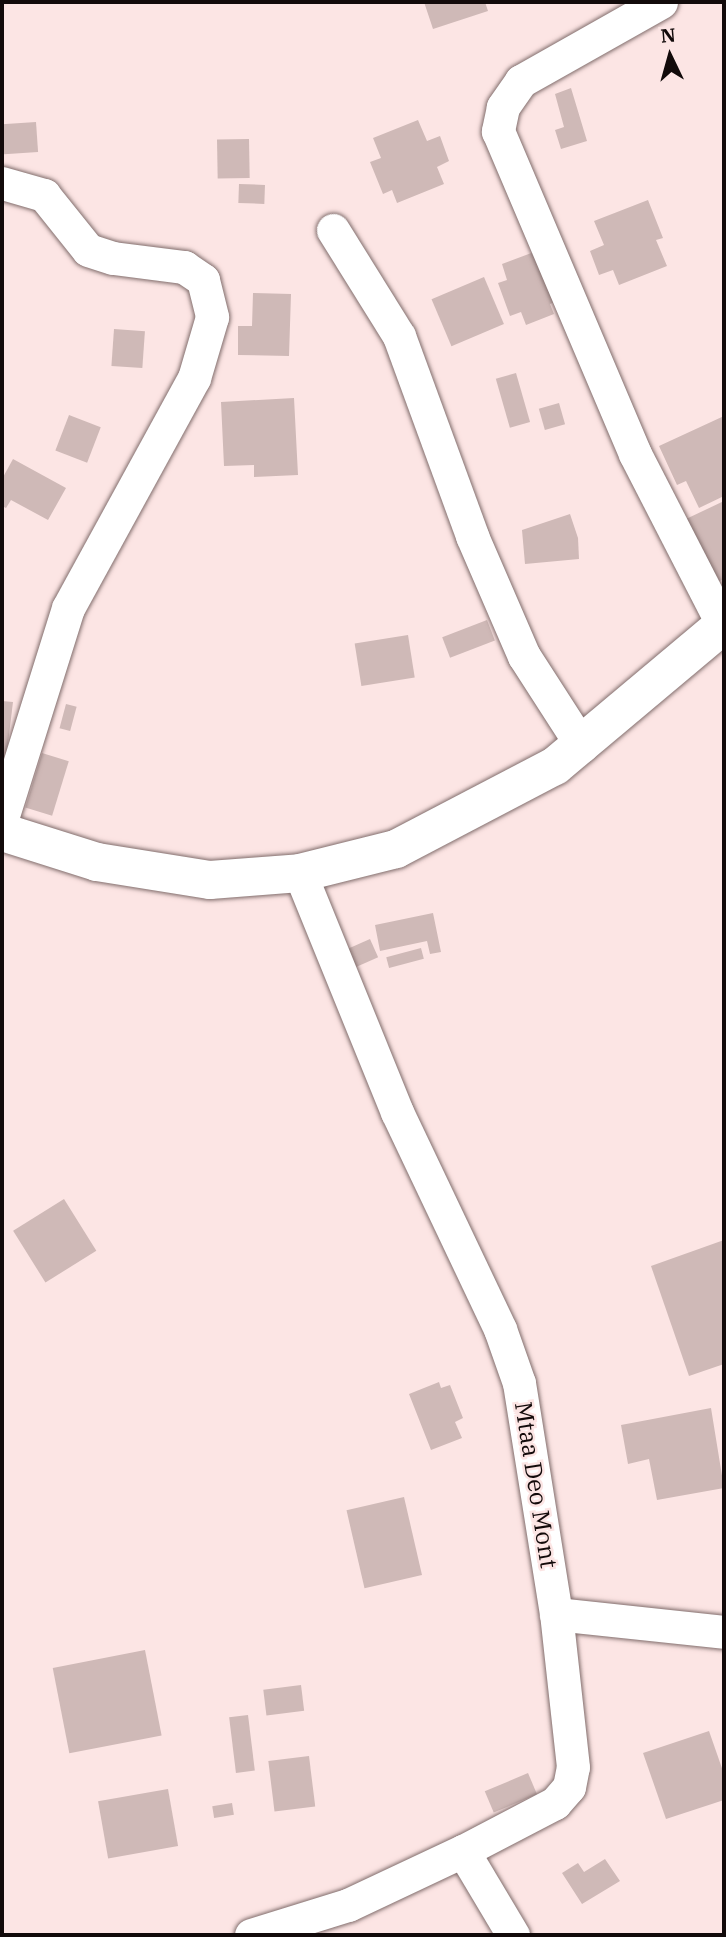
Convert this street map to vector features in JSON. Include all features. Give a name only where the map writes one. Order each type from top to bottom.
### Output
[{"type":"street","points":[[2,832],[97,862],[210,880],[300,873],[396,849],[555,766],[724,624],[635,454],[498,131],[503,107],[521,81],[661,2]]},
{"type":"street","points":[[2,183],[44,194],[88,250],[113,258],[184,267],[204,280],[212,317],[194,378],[68,608],[2,819]]},
{"type":"street","points":[[333,230],[399,336],[472,536],[524,656],[582,746]]},
{"type":"street","name":"Mtaa Deo Mont","points":[[251,1935],[348,1905],[463,1852],[555,1803],[569,1787],[573,1767],[556,1614],[519,1383],[500,1329],[397,1112],[300,873]]},
{"type":"street","points":[[556,1614],[724,1632]]},
{"type":"street","points":[[463,1852],[513,1935]]},
{"type":"building","points":[[424,2],[485,2],[488,11],[433,29]]},
{"type":"building","points":[[571,88],[587,141],[561,149],[555,130],[564,127],[555,94]]},
{"type":"building","points":[[418,120],[427,141],[440,136],[449,161],[437,167],[444,184],[397,203],[392,190],[383,194],[370,162],[381,158],[373,138]]},
{"type":"building","points":[[36,122],[38,152],[4,154],[2,124]]},
{"type":"building","points":[[249,139],[250,178],[218,179],[217,140]]},
{"type":"building","points":[[239,184],[265,185],[264,204],[238,203]]},
{"type":"building","points":[[648,200],[663,238],[656,240],[667,266],[619,285],[613,270],[599,275],[590,251],[604,245],[594,221]]},
{"type":"building","points":[[542,249],[561,300],[550,304],[554,314],[526,325],[521,312],[510,316],[498,283],[507,280],[502,264]]},
{"type":"building","points":[[484,277],[504,324],[451,346],[432,299]]},
{"type":"building","points":[[253,293],[291,294],[289,356],[238,355],[238,326],[252,326]]},
{"type":"building","points":[[114,329],[145,331],[142,368],[111,366]]},
{"type":"building","points":[[516,373],[530,422],[510,428],[496,379]]},
{"type":"building","points":[[294,398],[298,475],[254,477],[254,465],[224,466],[221,402]]},
{"type":"building","points":[[559,403],[565,424],[545,430],[539,409]]},
{"type":"building","points":[[69,415],[101,427],[87,463],[55,450]]},
{"type":"building","points":[[724,416],[724,496],[699,508],[686,481],[677,485],[659,446]]},
{"type":"building","points":[[13,459],[66,488],[48,520],[11,500],[6,508],[2,506],[2,479]]},
{"type":"building","points":[[724,501],[724,579],[715,583],[686,519]]},
{"type":"building","points":[[570,514],[578,538],[579,559],[525,564],[522,530]]},
{"type":"building","points":[[487,620],[495,641],[450,658],[442,637]]},
{"type":"building","points":[[408,635],[415,677],[361,686],[355,643]]},
{"type":"building","points":[[2,701],[13,702],[4,776],[2,776]]},
{"type":"building","points":[[66,704],[77,707],[70,731],[60,728]]},
{"type":"building","points":[[42,753],[69,761],[52,816],[25,808]]},
{"type":"building","points":[[433,913],[441,952],[430,954],[427,941],[380,951],[375,925]]},
{"type":"building","points":[[370,939],[378,957],[354,968],[346,950]]},
{"type":"building","points":[[421,948],[424,959],[389,968],[386,957]]},
{"type":"building","points":[[64,1199],[96,1251],[45,1283],[13,1231]]},
{"type":"building","points":[[724,1240],[724,1364],[689,1376],[651,1266]]},
{"type":"building","points":[[439,1382],[441,1388],[450,1385],[463,1418],[455,1422],[462,1438],[431,1450],[409,1394]]},
{"type":"building","points":[[711,1408],[724,1488],[657,1500],[649,1459],[628,1464],[621,1425]]},
{"type":"building","points":[[404,1497],[422,1575],[365,1588],[347,1510]]},
{"type":"building","points":[[145,1650],[162,1735],[69,1753],[53,1668]]},
{"type":"building","points":[[301,1685],[304,1711],[266,1715],[263,1690]]},
{"type":"building","points":[[248,1715],[255,1771],[236,1773],[229,1717]]},
{"type":"building","points":[[709,1731],[724,1774],[724,1800],[666,1819],[643,1753]]},
{"type":"building","points":[[309,1756],[315,1807],[275,1812],[268,1761]]},
{"type":"building","points":[[528,1773],[537,1794],[494,1813],[485,1791]]},
{"type":"building","points":[[168,1789],[178,1846],[108,1858],[98,1801]]},
{"type":"building","points":[[232,1803],[234,1815],[214,1818],[212,1806]]},
{"type":"building","points":[[605,1859],[620,1881],[582,1904],[562,1873],[578,1863],[584,1872]]}]
